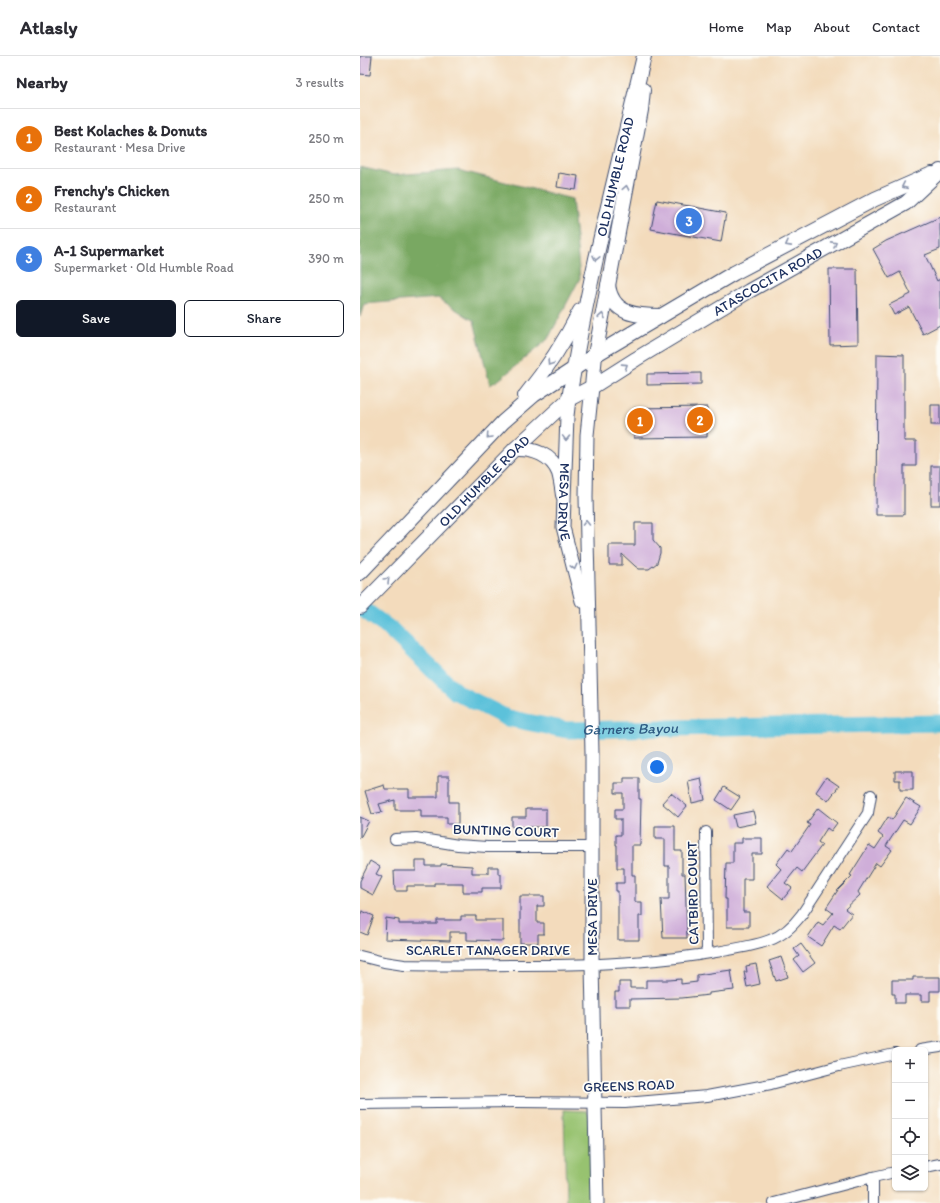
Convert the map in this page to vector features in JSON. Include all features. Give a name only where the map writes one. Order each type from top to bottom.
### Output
[{"type":"main road","name":"OLD HUMBLE ROAD","points":[[574,369],[604,224],[644,56]]},
{"type":"main road","name":"OLD HUMBLE ROAD","points":[[360,607],[515,449],[569,399],[592,387],[595,354],[641,110],[647,56]]},
{"type":"main road","name":"ATASCOCITA ROAD","points":[[595,354],[734,273],[826,224],[875,199],[940,171]]},
{"type":"main road","name":"ATASCOCITA ROAD","points":[[592,387],[749,291],[906,203],[940,171]]},
{"type":"main road","points":[[608,284],[611,298],[620,309],[643,316],[661,316]]},
{"type":"main road","points":[[507,419],[547,367],[571,330],[589,293]]},
{"type":"main road","name":"OLD HUMBLE ROAD","points":[[360,574],[507,419],[534,395],[595,354]]},
{"type":"main road","name":"MESA DRIVE","points":[[569,399],[574,369]]},
{"type":"main road","points":[[515,449],[535,451],[552,463],[559,473],[563,495]]},
{"type":"street","name":"MESA DRIVE","points":[[592,387],[587,436],[586,484],[587,585],[590,632],[592,752],[592,964],[597,1203]]},
{"type":"street","name":"MESA DRIVE","points":[[569,399],[566,416],[563,526],[590,632]]},
{"type":"street","name":"SCARLET TANAGER DRIVE","points":[[360,956],[404,965],[592,964],[636,962],[708,953],[753,945],[769,940],[785,932],[794,924],[868,813],[871,795]]},
{"type":"street","name":"CATBIRD COURT","points":[[706,832],[708,953]]},
{"type":"street","name":"BUNTING COURT","points":[[395,839],[416,838],[458,845],[487,847],[592,847]]},
{"type":"street","points":[[928,1049],[940,1047]]},
{"type":"street","name":"GREENS ROAD","points":[[360,1104],[625,1103],[707,1096],[771,1084],[840,1066],[892,1055]]},
{"type":"street","points":[[928,1166],[940,1164]]},
{"type":"street","points":[[774,1203],[892,1173]]},
{"type":"street","points":[[873,1177],[873,1203]]},
{"type":"green space","points":[[360,167],[394,175],[458,170],[572,199],[580,278],[548,339],[500,379],[490,385],[474,321],[438,298],[364,304],[360,317]]},
{"type":"green space","points":[[564,1110],[587,1111],[592,1120],[594,1203],[566,1203]]},
{"type":"building","points":[[360,56],[372,56],[370,75],[360,74]]},
{"type":"building","points":[[559,173],[578,176],[576,190],[557,187]]},
{"type":"building","points":[[657,200],[726,213],[721,242],[651,229]]},
{"type":"building","points":[[940,217],[940,249],[925,255],[937,281],[940,279],[940,325],[923,334],[909,307],[894,315],[889,305],[911,294],[900,272],[889,278],[873,249],[886,241]]},
{"type":"building","points":[[829,269],[857,269],[858,344],[830,345]]},
{"type":"building","points":[[877,354],[904,355],[904,441],[916,441],[916,466],[904,466],[904,515],[876,515]]},
{"type":"building","points":[[701,373],[701,384],[647,385],[647,374]]},
{"type":"building","points":[[931,405],[940,405],[940,425],[931,425]]},
{"type":"building","points":[[707,407],[707,437],[634,438],[634,408]]},
{"type":"building","points":[[931,466],[940,466],[940,505],[931,505]]},
{"type":"building","points":[[635,523],[653,523],[653,540],[660,548],[657,563],[649,569],[639,569],[622,554],[622,565],[609,565],[609,545],[635,545]]},
{"type":"building","points":[[895,771],[913,771],[913,790],[900,790],[900,780],[895,780]]},
{"type":"building","points":[[438,776],[449,776],[449,802],[458,802],[458,824],[447,824],[447,817],[421,817],[421,810],[395,810],[395,800],[379,804],[382,812],[372,814],[365,791],[384,785],[385,789],[409,789],[409,797],[438,797]]},
{"type":"building","points":[[826,777],[839,786],[828,801],[816,792]]},
{"type":"building","points":[[624,778],[639,778],[639,799],[641,799],[640,845],[632,845],[632,875],[635,875],[635,902],[642,902],[642,916],[639,916],[639,940],[618,940],[618,891],[616,891],[616,883],[624,883],[624,868],[617,868],[616,835],[621,835],[621,819],[615,819],[615,809],[623,809],[623,793],[615,793],[615,783],[624,783]]},
{"type":"building","points":[[701,778],[705,800],[692,803],[688,781]]},
{"type":"building","points":[[724,787],[740,797],[731,810],[716,800]]},
{"type":"building","points":[[671,793],[687,806],[678,817],[662,803]]},
{"type":"building","points":[[906,798],[921,807],[910,824],[903,820],[886,846],[892,850],[880,866],[876,863],[858,892],[860,895],[845,909],[852,914],[840,929],[834,925],[821,946],[808,937],[818,922],[823,925],[833,913],[826,908],[838,890],[852,876],[850,875],[869,845],[875,849],[883,837],[878,833],[888,817],[892,820]]},
{"type":"building","points":[[818,808],[837,823],[831,831],[827,828],[818,842],[822,845],[802,872],[797,868],[785,883],[792,888],[783,899],[767,886],[781,869],[776,864],[788,848],[792,851],[810,825],[807,823]]},
{"type":"building","points":[[526,809],[546,809],[546,827],[512,827],[512,817],[526,817]]},
{"type":"building","points":[[753,811],[756,823],[736,827],[733,815]]},
{"type":"building","points":[[360,817],[369,821],[360,838]]},
{"type":"building","points":[[655,826],[675,826],[675,851],[682,851],[682,874],[685,874],[687,938],[663,938],[661,899],[669,899],[669,866],[665,866],[665,839],[655,839]]},
{"type":"building","points":[[742,838],[762,838],[762,854],[752,854],[752,879],[743,879],[743,912],[749,912],[749,927],[727,927],[727,899],[725,899],[726,863],[733,863],[733,843],[742,843]]},
{"type":"building","points":[[370,861],[380,867],[376,874],[382,877],[373,895],[360,888],[360,881]]},
{"type":"building","points":[[416,861],[426,861],[426,866],[441,866],[441,864],[472,866],[472,873],[488,873],[488,867],[498,867],[498,874],[501,874],[501,888],[482,888],[482,892],[463,892],[463,883],[434,883],[434,886],[407,886],[407,891],[395,891],[394,871],[416,871]]},
{"type":"building","points":[[520,896],[544,896],[544,906],[537,906],[537,923],[544,923],[544,934],[538,934],[538,943],[520,943]]},
{"type":"building","points":[[362,911],[374,916],[367,935],[360,932],[360,916]]},
{"type":"building","points":[[461,916],[476,916],[476,920],[503,920],[503,941],[467,940],[467,932],[450,932],[450,941],[385,939],[386,918],[399,920],[399,924],[437,924],[437,920],[461,920]]},
{"type":"building","points":[[801,944],[815,963],[803,972],[794,960],[799,956],[794,949]]},
{"type":"building","points":[[781,957],[788,977],[776,981],[769,961]]},
{"type":"building","points":[[756,964],[760,984],[747,987],[744,972],[747,972],[746,966]]},
{"type":"building","points":[[731,970],[734,990],[682,998],[630,999],[630,1006],[615,1006],[615,992],[619,992],[619,982],[630,982],[630,988],[646,988],[646,980],[681,979],[681,984],[697,982],[697,975]]},
{"type":"building","points":[[913,977],[940,977],[940,991],[930,991],[930,1001],[921,1001],[921,995],[905,995],[905,1003],[895,1003],[895,994],[892,994],[892,980],[913,980]]},
{"type":"waterway","name":"Garners Bayou","points":[[360,607],[390,629],[456,692],[507,718],[567,730],[940,723]]},
{"type":"place","name":"A-1 Supermarket","points":[[689,221]]},
{"type":"place","name":"Frenchy's Chicken","points":[[700,420]]},
{"type":"place","name":"Best Kolaches & Donuts","points":[[640,421]]}]
